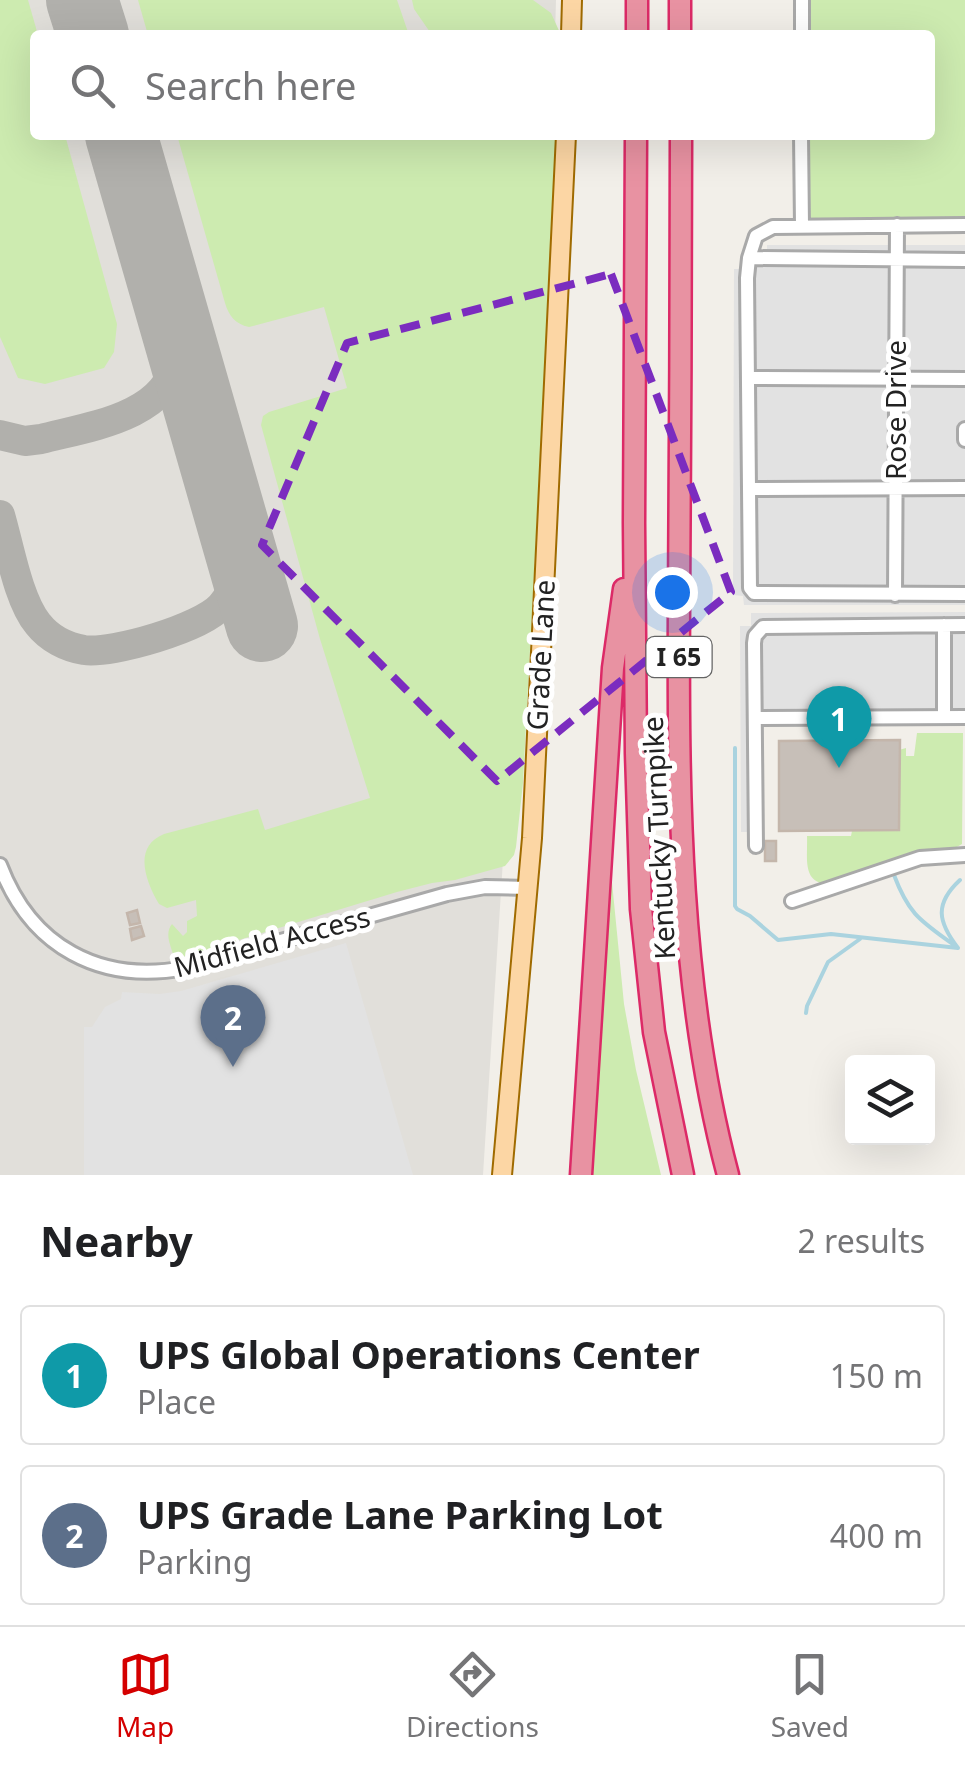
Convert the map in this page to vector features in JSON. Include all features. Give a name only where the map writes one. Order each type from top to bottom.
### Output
[{"type":"highway","points":[[637,30],[638,0]]},
{"type":"highway","points":[[680,0],[680,30]]},
{"type":"highway","name":"I 65","points":[[636,140],[634,523],[641,909],[654,1032],[684,1175]]},
{"type":"highway","name":"Kentucky Turnpike","points":[[681,140],[678,760],[700,1036],[728,1175]]},
{"type":"highway","points":[[582,1175],[613,668],[634,523]]},
{"type":"main road","points":[[571,30],[572,0]]},
{"type":"main road","name":"Grade Lane","points":[[502,1175],[528,888],[566,140]]},
{"type":"street","points":[[802,0],[802,30]]},
{"type":"street","points":[[802,140],[802,226]]},
{"type":"street","name":"Rose Drive","points":[[895,595],[897,225]]},
{"type":"street","points":[[965,225],[773,226],[756,236],[749,258],[748,378],[750,588],[754,593],[965,594]]},
{"type":"street","points":[[749,258],[965,260]]},
{"type":"street","points":[[748,378],[965,378]]},
{"type":"street","points":[[965,430],[965,440]]},
{"type":"street","points":[[750,489],[965,488]]},
{"type":"street","points":[[944,625],[944,717]]},
{"type":"street","points":[[756,846],[754,643],[763,627],[965,625]]},
{"type":"street","points":[[755,718],[965,717]]},
{"type":"street","points":[[792,901],[920,858],[965,855]]},
{"type":"street","name":"Midfield Access","points":[[0,866],[26,914],[55,942],[104,967],[145,974],[185,968],[447,894],[485,888],[528,888]]},
{"type":"highlighted area","points":[[611,274],[731,592],[497,781],[262,545],[347,343]]},
{"type":"shaded area","points":[[0,0],[556,0],[555,30],[30,30],[30,140],[549,140],[483,1175],[0,1175]]},
{"type":"shaded area","points":[[767,245],[965,245],[965,605],[744,605],[743,596],[733,595],[734,269],[741,269],[767,252]]},
{"type":"shaded area","points":[[965,612],[965,722],[764,723],[764,832],[741,832],[740,626],[751,626],[751,613]]},
{"type":"shaded area","points":[[346,943],[413,1175],[84,1175],[84,1027],[92,1027],[105,1007],[121,999],[122,992],[181,991]]},
{"type":"green space","points":[[0,0],[28,0],[37,30],[30,30],[30,140],[66,140],[117,324],[114,352],[104,368],[45,384],[18,378],[0,337]]},
{"type":"green space","points":[[138,0],[397,0],[407,30],[147,30]]},
{"type":"green space","points":[[412,0],[533,0],[551,13],[559,30],[429,30]]},
{"type":"green space","points":[[805,0],[965,0],[965,221],[810,220],[806,215],[805,140],[935,140],[935,30],[805,30]]},
{"type":"green space","points":[[178,140],[557,140],[523,783],[514,855],[505,866],[397,892],[174,957],[169,940],[172,924],[183,936],[187,921],[197,916],[196,900],[167,908],[159,904],[145,866],[148,847],[154,840],[258,809],[265,830],[370,798],[320,639],[261,425],[263,416],[269,412],[347,388],[324,307],[249,327],[233,319]]},
{"type":"green space","points":[[917,733],[963,733],[962,844],[899,857],[829,884],[814,879],[808,868],[807,836],[899,830],[899,750],[906,748],[906,756],[914,756]]},
{"type":"green space","points":[[611,872],[624,1004],[661,1175],[591,1175]]},
{"type":"building","points":[[900,740],[899,830],[779,831],[779,741]]},
{"type":"building","points":[[765,841],[776,841],[776,861],[765,861]]},
{"type":"building","points":[[137,910],[140,923],[130,925],[127,913]]},
{"type":"building","points":[[141,926],[144,936],[132,940],[130,929]]},
{"type":"waterway","points":[[735,748],[735,906],[778,940],[831,934],[958,948],[946,930],[942,913],[946,897],[960,880]]},
{"type":"waterway","points":[[894,875],[917,916],[954,945]]},
{"type":"waterway","points":[[806,1013],[828,962],[860,939]]},
{"type":"taxiway","points":[[0,435],[25,441],[41,439],[102,424],[141,407],[158,395],[170,379],[177,355],[175,320]]},
{"type":"taxiway","points":[[0,515],[31,614],[53,638],[84,650],[115,648],[156,638],[211,614],[227,599],[234,583],[238,541]]},
{"type":"runway","points":[[82,0],[91,30]]},
{"type":"runway","points":[[122,140],[262,626]]},
{"type":"place","name":"UPS Global Operations Center","points":[[839,768]]},
{"type":"place","name":"UPS Grade Lane Parking Lot","points":[[233,1067]]}]
